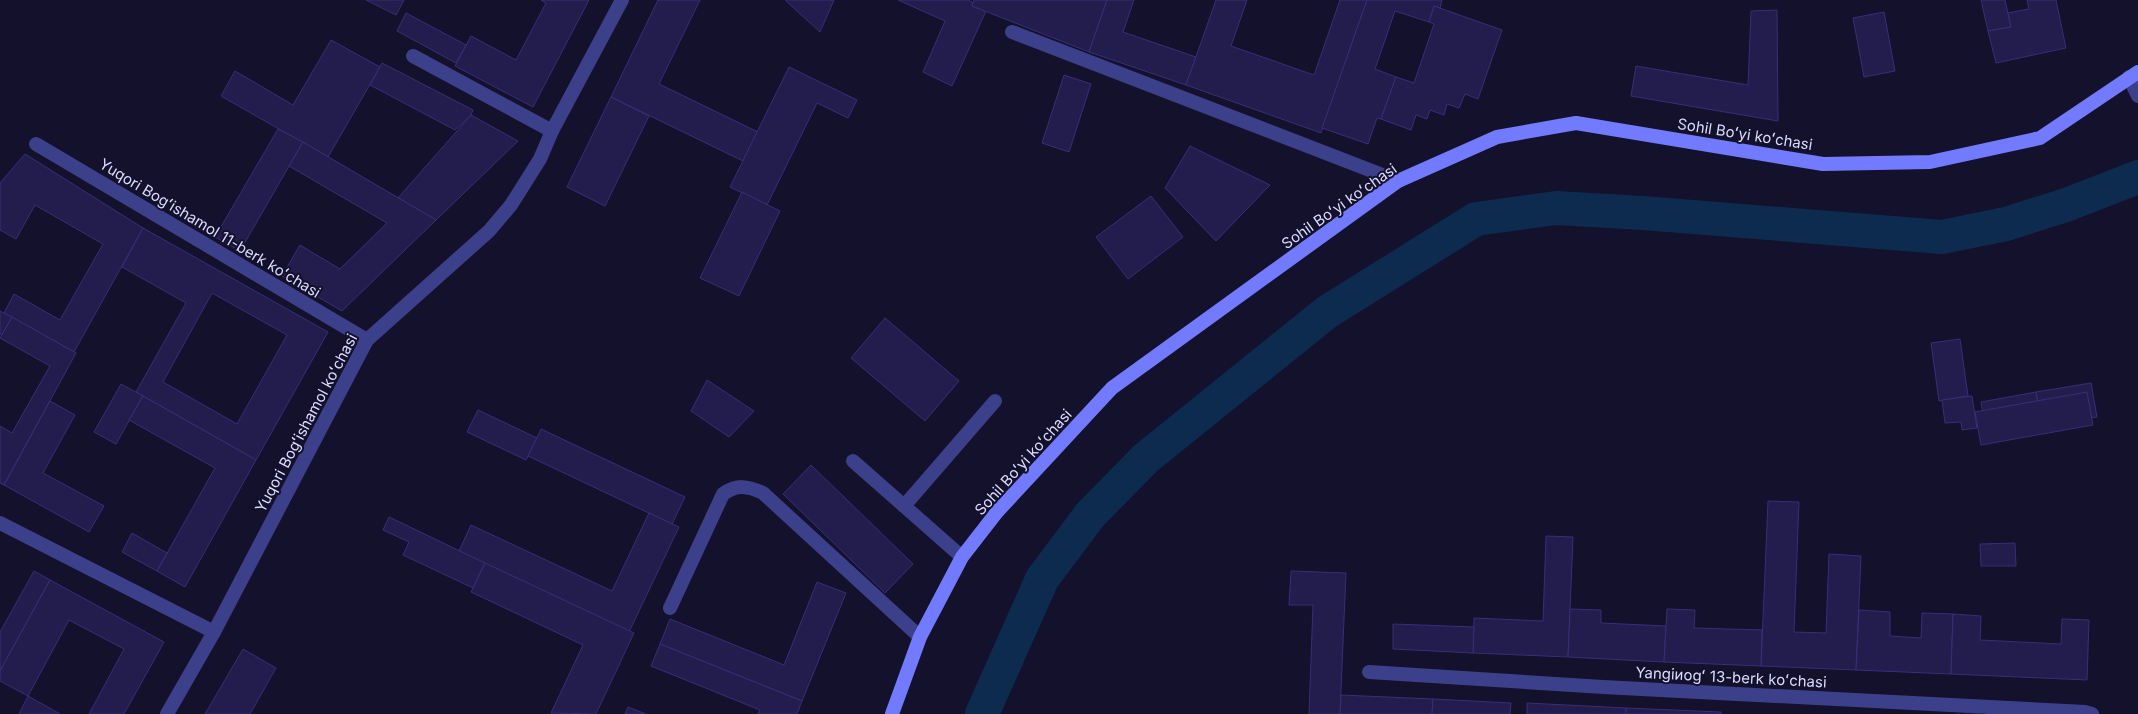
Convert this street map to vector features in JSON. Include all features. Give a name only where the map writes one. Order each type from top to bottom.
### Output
[{"type":"main road","name":"Sohil Boʻyi koʻchasi","points":[[892,714],[920,637],[962,556],[997,512],[1112,388],[1398,181],[1497,137],[1576,123],[1823,164],[1930,162],[2040,138],[2134,74]]},
{"type":"street","name":"Yuqori Bogʻishamol koʻchasi","points":[[167,714],[214,632],[367,340],[489,231],[511,205],[540,159],[552,131],[622,0]]},
{"type":"street","points":[[1012,32],[1398,181]]},
{"type":"street","points":[[413,56],[552,131]]},
{"type":"street","points":[[2134,74],[2138,96]]},
{"type":"street","name":"Yuqori Bogʻishamol 11-berk koʻchasi","points":[[36,144],[367,340]]},
{"type":"street","points":[[904,506],[995,401]]},
{"type":"street","points":[[853,462],[962,556]]},
{"type":"street","points":[[670,608],[723,494],[732,488],[748,486],[763,493],[920,637]]},
{"type":"street","points":[[0,523],[214,632]]},
{"type":"street","name":"Yangiиogʻ 13-berk koʻchasi","points":[[1369,672],[1603,687],[2085,712],[2092,714]]},
{"type":"building","points":[[366,0],[404,0],[396,15]]},
{"type":"building","points":[[541,0],[589,0],[533,107],[455,66],[471,36],[516,60],[546,3]]},
{"type":"building","points":[[658,0],[700,0],[659,84],[758,132],[743,161],[611,97]]},
{"type":"building","points":[[785,0],[834,0],[820,32]]},
{"type":"building","points":[[898,0],[968,0],[974,3],[972,6],[986,11],[952,86],[923,72],[945,21]]},
{"type":"building","points":[[974,0],[1107,0],[1089,52],[972,6]]},
{"type":"building","points":[[1107,0],[1134,0],[1123,32],[1196,57],[1186,85],[1089,52]]},
{"type":"building","points":[[1216,0],[1247,0],[1231,46],[1314,75],[1340,0],[1367,0],[1321,133],[1186,85]]},
{"type":"building","points":[[1367,0],[1442,0],[1440,8],[1434,6],[1429,22],[1395,11],[1375,69],[1396,77],[1381,119],[1377,118],[1368,144],[1322,128]]},
{"type":"building","points":[[1981,0],[2005,0],[2011,27],[1988,31]]},
{"type":"building","points":[[2027,0],[2056,0],[2066,48],[1996,63],[1988,31],[2011,27],[2008,13],[2029,9]]},
{"type":"building","points":[[1434,6],[1502,30],[1478,99],[1465,94],[1459,108],[1447,104],[1444,115],[1430,110],[1427,119],[1416,115],[1411,130],[1381,119],[1396,77],[1414,83],[1434,24],[1429,22]]},
{"type":"building","points":[[1777,10],[1778,121],[1631,96],[1636,66],[1748,85],[1751,11]]},
{"type":"building","points":[[1884,12],[1895,71],[1864,77],[1853,18]]},
{"type":"building","points":[[406,13],[466,45],[456,63],[397,31]]},
{"type":"building","points":[[331,40],[380,67],[328,157],[221,96],[235,71],[293,105]]},
{"type":"building","points":[[382,63],[473,110],[471,115],[455,130],[370,85]]},
{"type":"building","points":[[789,67],[857,100],[848,118],[817,103],[767,205],[730,187]]},
{"type":"building","points":[[1064,75],[1091,84],[1069,152],[1042,143]]},
{"type":"building","points":[[611,97],[649,116],[605,206],[567,187]]},
{"type":"building","points":[[471,115],[518,141],[436,220],[398,198]]},
{"type":"building","points":[[278,129],[303,142],[240,251],[215,237]]},
{"type":"building","points":[[303,142],[436,220],[342,311],[282,276],[300,245],[340,269],[387,223],[289,166]]},
{"type":"building","points":[[1190,146],[1270,185],[1216,241],[1165,188]]},
{"type":"building","points":[[25,154],[143,228],[74,352],[4,313],[14,294],[60,320],[103,244],[35,205],[16,239],[0,230],[0,183]]},
{"type":"building","points":[[742,192],[780,211],[739,296],[700,278]]},
{"type":"building","points":[[1151,196],[1183,237],[1128,279],[1096,237]]},
{"type":"building","points":[[143,228],[328,332],[256,460],[136,392],[186,303],[122,267]],"holes":[[[212,293],[287,335],[237,424],[163,382]]]},
{"type":"building","points":[[0,311],[12,317],[2,335],[0,334]]},
{"type":"building","points":[[12,317],[76,353],[4,485],[0,483],[0,426],[12,433],[50,366],[0,338]]},
{"type":"building","points":[[885,318],[959,381],[925,421],[851,358]]},
{"type":"building","points":[[1960,339],[1968,396],[1939,401],[1931,343]]},
{"type":"building","points":[[707,380],[754,411],[729,437],[691,411]]},
{"type":"building","points":[[2091,383],[2097,417],[2042,426],[2036,392]]},
{"type":"building","points":[[121,384],[143,396],[116,444],[94,432]]},
{"type":"building","points":[[2036,392],[2042,426],[1987,436],[1981,402]]},
{"type":"building","points":[[2087,392],[2093,425],[1981,445],[1975,412]]},
{"type":"building","points":[[143,396],[256,460],[185,587],[157,571],[215,468],[129,420]]},
{"type":"building","points":[[1972,396],[1977,428],[1962,430],[1961,422],[1945,423],[1942,400]]},
{"type":"building","points":[[50,401],[75,415],[43,473],[104,506],[89,532],[4,485]]},
{"type":"building","points":[[478,410],[537,438],[526,460],[467,432]]},
{"type":"building","points":[[541,429],[685,497],[672,524],[528,456]]},
{"type":"building","points":[[811,465],[913,564],[885,593],[783,494]]},
{"type":"building","points":[[1768,501],[1799,502],[1794,632],[1826,633],[1829,554],[1861,556],[1856,670],[1761,666]]},
{"type":"building","points":[[649,513],[679,527],[629,632],[459,551],[471,525],[612,591]]},
{"type":"building","points":[[389,517],[485,563],[473,588],[403,555],[409,542],[383,530]]},
{"type":"building","points":[[132,533],[167,553],[157,571],[122,552]]},
{"type":"building","points":[[1546,536],[1573,537],[1568,657],[1473,653],[1474,618],[1543,621]]},
{"type":"building","points":[[2015,543],[2016,566],[1981,566],[1980,544]]},
{"type":"building","points":[[485,563],[634,633],[596,714],[551,713],[583,645],[471,592]]},
{"type":"building","points":[[34,571],[50,580],[0,671],[0,632]]},
{"type":"building","points":[[1291,571],[1346,573],[1340,714],[1309,714],[1313,605],[1289,605]]},
{"type":"building","points":[[50,580],[164,642],[124,714],[89,714],[124,649],[69,620],[28,696],[0,681],[0,671]]},
{"type":"building","points":[[817,582],[846,593],[802,701],[660,644],[670,619],[784,665]]},
{"type":"building","points":[[1570,609],[1601,610],[1601,623],[1666,626],[1664,662],[1568,657]]},
{"type":"building","points":[[1667,609],[1695,610],[1694,628],[1762,630],[1761,666],[1664,662]]},
{"type":"building","points":[[1859,610],[1890,612],[1890,636],[1921,638],[1922,613],[1953,614],[1951,674],[1856,670]]},
{"type":"building","points":[[1953,614],[1981,616],[1980,640],[2061,644],[2062,619],[2089,620],[2087,680],[1951,674]]},
{"type":"building","points":[[1393,624],[1474,627],[1473,653],[1393,649]]},
{"type":"building","points":[[660,644],[802,701],[797,714],[758,714],[760,710],[651,666]]},
{"type":"building","points":[[243,649],[276,668],[250,714],[205,714]]},
{"type":"building","points":[[1341,695],[1433,699],[1432,714],[1340,714]]},
{"type":"building","points":[[28,696],[60,714],[19,714]]},
{"type":"building","points":[[1433,699],[1511,703],[1510,714],[1432,714]]},
{"type":"building","points":[[1527,703],[1626,708],[1626,714],[1527,714]]},
{"type":"building","points":[[628,707],[646,714],[625,714]]},
{"type":"building","points":[[1626,708],[1721,712],[1721,714],[1626,714]]},
{"type":"waterway","points":[[982,714],[1042,579],[1090,515],[1146,458],[1327,312],[1476,219],[1556,208],[1643,213],[1942,237],[2006,224],[2066,205],[2138,177]]}]
